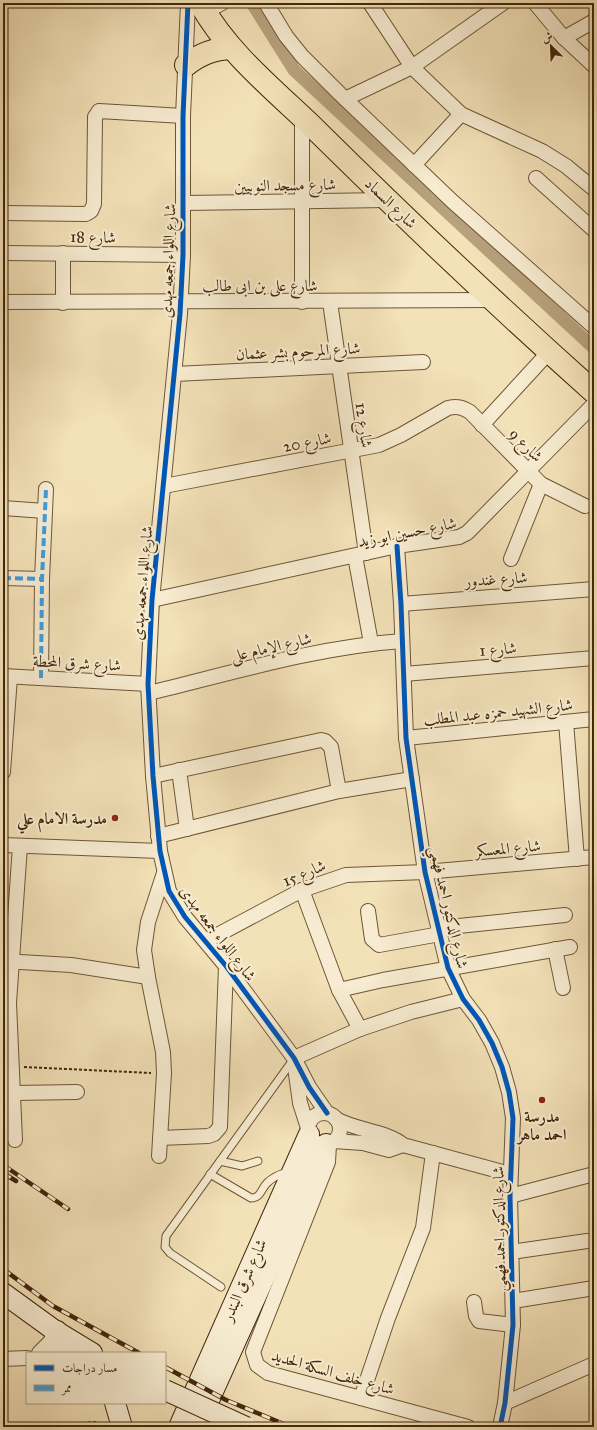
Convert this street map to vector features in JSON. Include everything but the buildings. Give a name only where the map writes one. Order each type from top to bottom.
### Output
[{"type":"highway","name":"شارع السماد","points":[[207,5],[231,48],[492,300],[594,392]]},
{"type":"highway","points":[[186,65],[207,52],[231,48]]},
{"type":"main road","name":"شارع شرق البندر","points":[[180,1427],[309,1131]]},
{"type":"main road","name":"شارع شرق البندر","points":[[197,1427],[306,1185],[330,1143]]},
{"type":"main road","points":[[3,1293],[90,1352]]},
{"type":"main road","points":[[56,1330],[57,1344],[61,1352]]},
{"type":"main road","points":[[166,1390],[246,1427]]},
{"type":"main road","points":[[114,1404],[122,1427]]},
{"type":"street","points":[[266,3],[286,36],[302,56],[345,99],[414,165],[594,327]]},
{"type":"street","points":[[370,3],[412,67],[460,114],[542,151],[566,166],[594,189]]},
{"type":"street","points":[[345,99],[412,67],[503,3]]},
{"type":"street","points":[[535,3],[564,38],[594,66]]},
{"type":"street","name":"شارع اللواء جمعه مهدى","points":[[207,5],[186,65],[183,116],[183,254],[181,303],[152,600],[149,688],[153,776],[158,836],[164,873],[169,891],[185,917],[226,966],[294,1058],[309,1087],[332,1116],[354,1128],[392,1138],[403,1145],[510,1174]]},
{"type":"street","points":[[564,38],[594,21]]},
{"type":"street","points":[[3,213],[86,214],[91,211],[94,204],[95,117],[99,112],[183,116]]},
{"type":"street","points":[[414,165],[460,114]]},
{"type":"street","points":[[302,116],[302,302]]},
{"type":"street","points":[[536,178],[594,230]]},
{"type":"street","name":"شارع مسجد النوبيين","points":[[183,203],[387,200]]},
{"type":"street","name":"شارع 18","points":[[3,253],[183,254]]},
{"type":"street","points":[[63,253],[63,302]]},
{"type":"street","name":"شارع على بن ابى طالب","points":[[3,302],[181,303],[492,300]]},
{"type":"street","name":"شارع 12","points":[[330,302],[350,451],[360,555],[371,643]]},
{"type":"street","points":[[482,425],[549,352]]},
{"type":"street","name":"شارع المرحوم بشر عثمان","points":[[175,374],[423,362]]},
{"type":"street","name":"شارع حسين ابو زيد","points":[[152,600],[397,546],[459,537],[467,533],[594,404]]},
{"type":"street","name":"شارع 9","points":[[448,408],[462,407],[470,412],[541,484],[585,506]]},
{"type":"street","name":"شارع 20","points":[[164,486],[379,445],[401,435],[448,408]]},
{"type":"street","points":[[511,559],[541,484]]},
{"type":"street","points":[[41,678],[42,579],[46,489]]},
{"type":"street","points":[[3,508],[45,512]]},
{"type":"street","name":"شارع الدكتور احمد فهمي","points":[[397,546],[401,604],[406,738],[425,872],[448,968],[463,999],[479,1020],[492,1043],[502,1067],[513,1118],[510,1174],[513,1325],[505,1403],[500,1427]]},
{"type":"street","points":[[3,578],[42,579]]},
{"type":"street","name":"شارع غندور","points":[[401,604],[594,589]]},
{"type":"street","name":"شارع الإمام على","points":[[149,688],[371,643],[402,641]]},
{"type":"street","name":"شارع 1","points":[[404,674],[594,658]]},
{"type":"street","points":[[3,772],[6,677]]},
{"type":"street","name":"شارع شرق المحطة","points":[[6,677],[41,678],[149,688]]},
{"type":"street","name":"شارع الشهيد حمزه عبد المطلب","points":[[406,738],[594,719]]},
{"type":"street","points":[[566,722],[577,859]]},
{"type":"street","points":[[153,776],[314,741],[325,741],[331,747],[339,791]]},
{"type":"street","points":[[179,770],[187,829]]},
{"type":"street","points":[[158,836],[339,791],[412,779]]},
{"type":"street","points":[[3,845],[160,852]]},
{"type":"street","points":[[15,1140],[12,1066],[6,1003],[9,912],[20,846]]},
{"type":"street","name":"شارع المعسكر","points":[[425,872],[594,857]]},
{"type":"street","name":"شارع 15","points":[[206,941],[302,890],[346,875],[425,872]]},
{"type":"street","points":[[159,1156],[164,1073],[163,1052],[144,950],[148,922],[164,873]]},
{"type":"street","points":[[302,890],[339,990],[360,1029]]},
{"type":"street","points":[[368,911],[372,938],[379,945],[439,931],[565,915]]},
{"type":"street","points":[[339,990],[448,968],[570,947]]},
{"type":"street","points":[[555,949],[563,988]]},
{"type":"street","points":[[7,961],[90,967],[148,976]]},
{"type":"street","points":[[160,1138],[208,1136],[214,1134],[220,1126],[226,966]]},
{"type":"street","points":[[309,1131],[309,1123],[316,1115],[332,1116],[340,1130],[330,1143],[316,1142],[309,1131],[297,1090],[294,1058],[360,1029],[411,1012],[463,999]]},
{"type":"street","points":[[13,1093],[77,1092]]},
{"type":"street","name":"شارع اللواء جمعه مهدى","points":[[330,1143],[353,1141],[388,1150],[403,1145]]},
{"type":"street","name":"شارع خلف السكة الحديد","points":[[330,1143],[328,1162],[253,1352],[254,1359],[257,1365],[268,1373],[468,1427]]},
{"type":"street","points":[[361,1398],[388,1318],[423,1228],[433,1153]]},
{"type":"street","points":[[510,1196],[594,1174]]},
{"type":"street","points":[[511,1252],[587,1241]]},
{"type":"street","points":[[513,1301],[594,1288]]},
{"type":"street","points":[[474,1302],[476,1316],[479,1320],[513,1325]]},
{"type":"street","points":[[40,1352],[51,1341],[56,1330]]},
{"type":"street","points":[[3,1359],[26,1358]]},
{"type":"street","points":[[505,1403],[594,1364]]},
{"type":"lane","points":[[221,1287],[170,1253],[164,1243],[166,1236],[294,1058]]},
{"type":"lane","points":[[220,1161],[242,1166],[258,1161]]},
{"type":"lane","points":[[210,1174],[251,1198],[259,1195],[266,1184],[272,1179],[292,1172]]},
{"type":"path","points":[[12,1066],[164,1073]]},
{"type":"path","points":[[38,1426],[96,1422],[103,1427]]},
{"type":"waterway","points":[[252,3],[294,70],[594,348]]},
{"type":"railway","points":[[3,1165],[68,1209]]},
{"type":"railway","points":[[3,1173],[16,1181]]},
{"type":"railway","points":[[3,1269],[53,1306],[137,1352]]},
{"type":"railway","points":[[166,1368],[226,1400],[291,1427]]},
{"type":"marked path","points":[[41,678],[42,579],[46,489]]},
{"type":"marked path","points":[[3,578],[42,579]]},
{"type":"cycle path","points":[[188,3],[183,116],[183,255],[180,314],[152,600],[148,684],[153,776],[160,851],[169,891],[185,917],[226,966],[294,1058],[309,1087],[327,1113]]},
{"type":"cycle path","points":[[397,546],[401,604],[406,738],[425,872],[448,968],[463,999],[479,1020],[492,1043],[502,1067],[509,1092],[513,1118],[510,1196],[513,1325],[505,1403],[500,1427]]},
{"type":"place","name":"مدرسة الامام علي","points":[[115,818]]},
{"type":"place","name":"مدرسة احمد ماهر","points":[[542,1100]]}]
